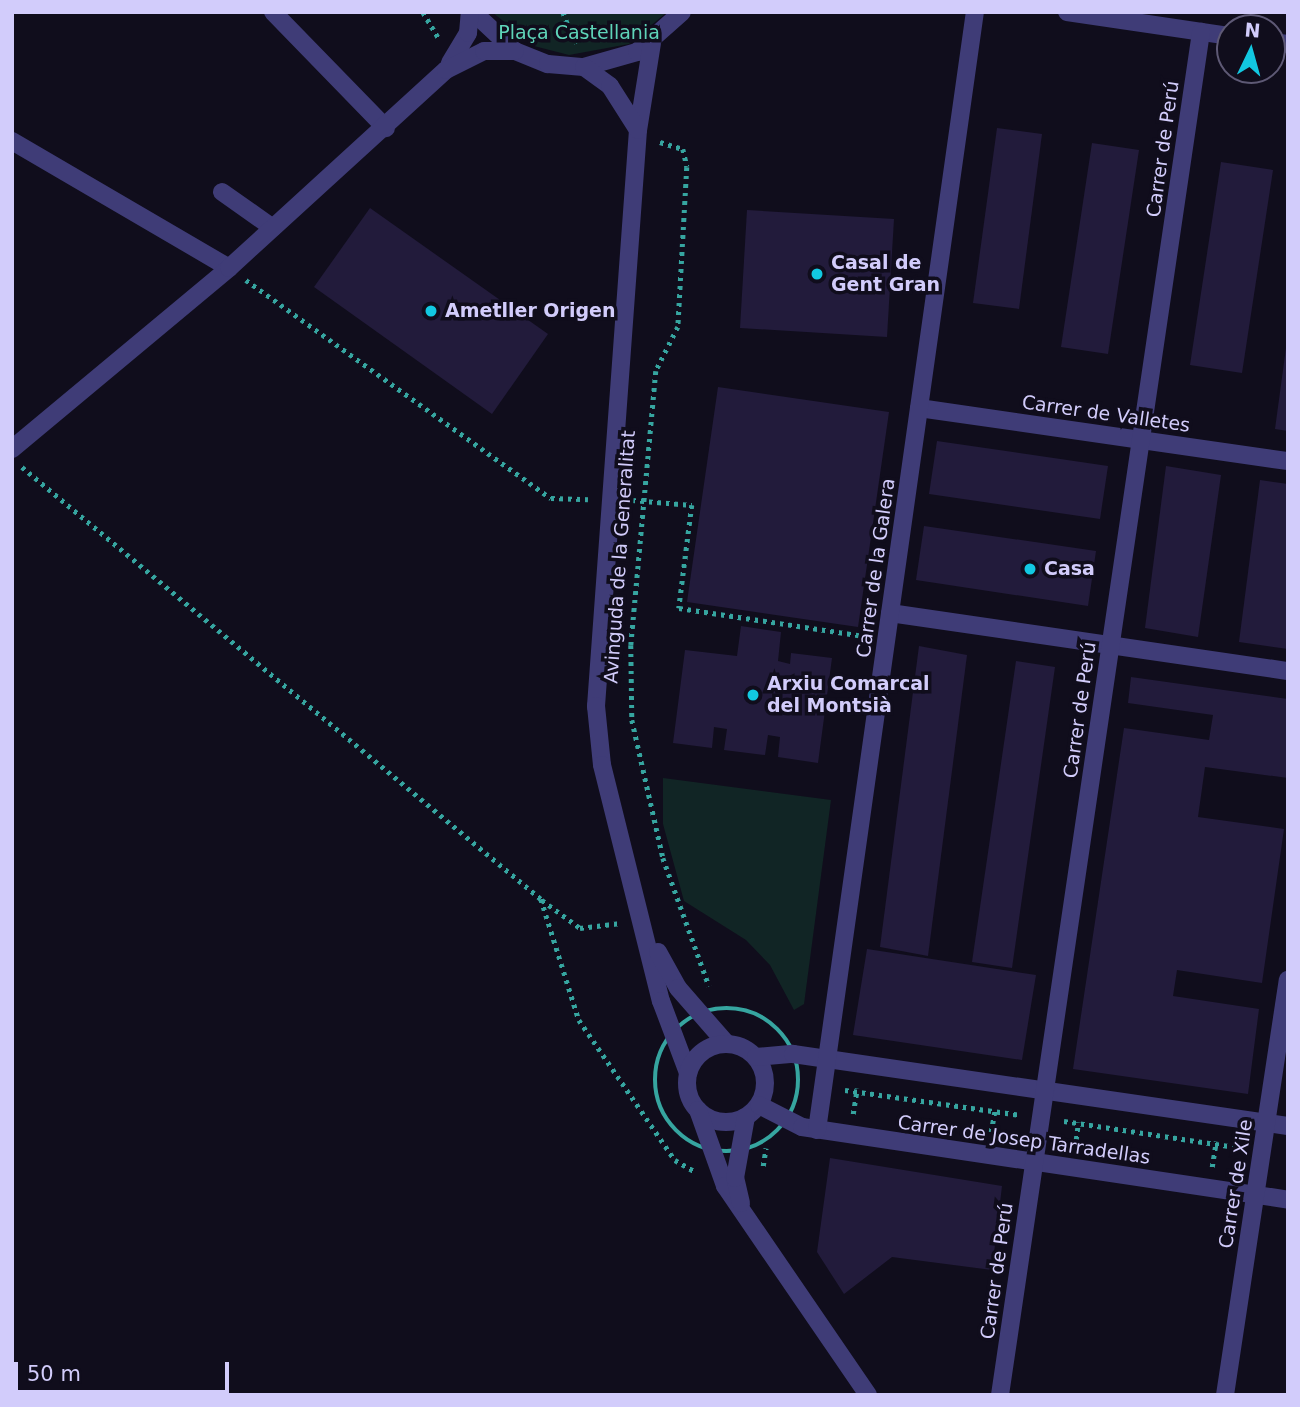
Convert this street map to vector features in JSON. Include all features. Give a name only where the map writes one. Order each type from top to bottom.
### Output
[{"type":"street","points":[[272,12],[386,128]]},
{"type":"street","points":[[471,12],[515,51],[548,64],[584,68],[620,60],[652,43],[682,12]]},
{"type":"street","points":[[12,449],[229,268],[386,128],[446,70],[468,33],[471,12]]},
{"type":"street","name":"Carrer de la Galera","points":[[817,1130],[975,12]]},
{"type":"street","points":[[1068,12],[1216,34]]},
{"type":"street","name":"Carrer de Perú","points":[[1000,1395],[1201,32]]},
{"type":"street","name":"Avinguda de la Generalitat","points":[[652,43],[638,136],[608,499],[596,706],[602,765],[673,1032],[688,1073]]},
{"type":"street","points":[[446,70],[484,51],[515,51]]},
{"type":"street","points":[[584,68],[610,86],[638,136]]},
{"type":"street","points":[[12,141],[229,268]]},
{"type":"street","points":[[222,192],[273,228]]},
{"type":"street","name":"Carrer de Valletes","points":[[919,408],[1288,461]]},
{"type":"street","points":[[890,613],[1288,671]]},
{"type":"street","name":"Avinguda de la Generalitat","points":[[649,937],[698,1014],[726,1043]]},
{"type":"street","name":"Carrer de Xile","points":[[1225,1395],[1288,980]]},
{"type":"street","points":[[867,1395],[720,1177],[698,1110],[689,1096],[688,1073],[699,1054],[726,1043],[756,1057],[793,1054],[1288,1126]]},
{"type":"street","points":[[742,1209],[735,1178],[739,1151],[766,1080],[756,1057]]},
{"type":"street","points":[[698,1110],[724,1122],[752,1111]]},
{"type":"street","name":"Carrer de Josep Tarradellas","points":[[752,1111],[817,1130],[1288,1200]]},
{"type":"path","points":[[563,12],[584,68]]},
{"type":"path","name":"Avinguda de la Generalitat","points":[[638,136],[673,143],[687,159],[678,327],[656,372],[631,645],[636,750],[678,909],[720,1009]]},
{"type":"path","points":[[229,268],[551,498],[692,505],[679,608],[887,640]]},
{"type":"path","points":[[12,460],[541,899],[580,928],[644,919]]},
{"type":"path","points":[[541,899],[579,1020],[675,1160],[720,1177]]},
{"type":"path","points":[[720,1009],[764,1019],[793,1054],[798,1089],[786,1121],[770,1138],[739,1151],[710,1150],[674,1129],[657,1098],[657,1063],[673,1032],[698,1014],[720,1009]]},
{"type":"path","points":[[849,1135],[862,1063]]},
{"type":"path","points":[[986,1155],[999,1085]]},
{"type":"path","points":[[1072,1168],[1082,1097]]},
{"type":"path","points":[[1208,1188],[1221,1116]]},
{"type":"green space","name":"Plaça Castellania","points":[[492,12],[667,12],[629,44],[569,55],[534,46]]},
{"type":"green space","points":[[663,778],[831,800],[804,1004],[794,1010],[770,965],[746,940],[684,901],[663,824]]},
{"type":"building","points":[[997,128],[1042,134],[1019,309],[973,303]]},
{"type":"building","points":[[1092,143],[1139,150],[1108,354],[1061,347]]},
{"type":"building","points":[[1221,162],[1273,170],[1242,373],[1190,365]]},
{"type":"building","name":"Ametller Origen","points":[[370,208],[548,334],[492,414],[314,287]]},
{"type":"building","name":"Casal de Gent Gran","points":[[747,210],[894,219],[887,337],[740,328]]},
{"type":"building","points":[[1288,348],[1288,431],[1275,429]]},
{"type":"building","points":[[718,387],[889,412],[858,627],[687,602]]},
{"type":"building","points":[[937,441],[1108,466],[1100,519],[929,494]]},
{"type":"building","points":[[1166,466],[1221,475],[1198,637],[1145,628]]},
{"type":"building","points":[[1260,480],[1288,484],[1288,649],[1239,642]]},
{"type":"building","points":[[924,526],[1096,551],[1088,606],[916,580]]},
{"type":"building","name":"Arxiu Comarcal del Montsià","points":[[741,626],[781,632],[778,661],[790,664],[791,653],[832,658],[818,763],[778,757],[780,737],[768,735],[765,755],[724,750],[727,729],[714,727],[712,748],[673,743],[685,650],[737,656]]},
{"type":"building","points":[[919,646],[967,655],[928,956],[880,947]]},
{"type":"building","points":[[1016,661],[1055,667],[1012,968],[972,962]]},
{"type":"building","points":[[1131,677],[1288,699],[1288,778],[1205,767],[1198,817],[1284,829],[1262,983],[1177,970],[1173,996],[1259,1009],[1248,1094],[1073,1069],[1124,728],[1209,740],[1213,715],[1128,703]]},
{"type":"building","points":[[867,949],[1036,975],[1022,1060],[853,1035]]},
{"type":"building","points":[[830,1158],[1002,1186],[992,1270],[892,1257],[844,1294],[817,1252]]},
{"type":"place","name":"Casal de Gent Gran","points":[[817,274]]},
{"type":"place","name":"Ametller Origen","points":[[431,311]]},
{"type":"place","name":"Casa","points":[[1030,569]]},
{"type":"place","name":"Arxiu Comarcal del Montsià","points":[[753,695]]}]
